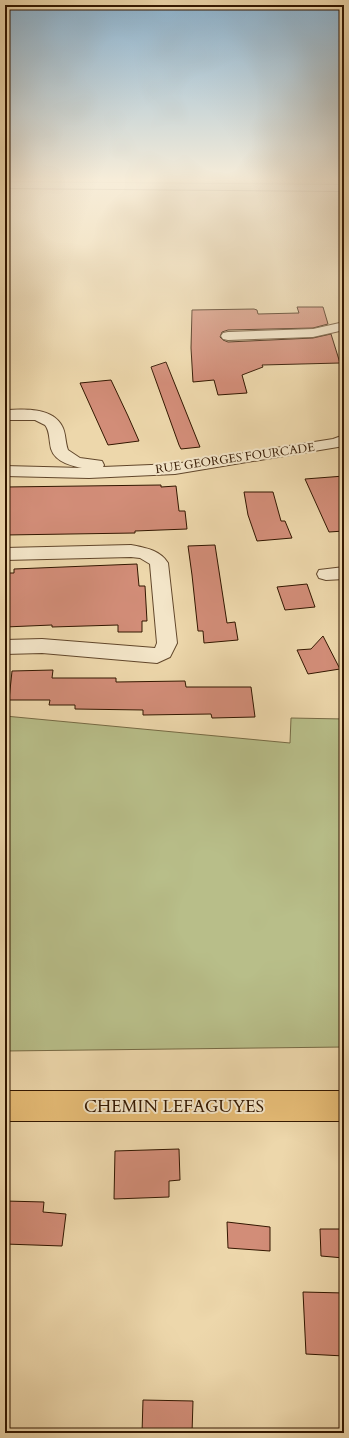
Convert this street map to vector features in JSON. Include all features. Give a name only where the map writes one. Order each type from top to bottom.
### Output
[{"type":"main road","name":"CHEMIN LEFAGUYES","points":[[5,1106],[344,1106]]},
{"type":"street","points":[[228,336],[313,333],[344,326]]},
{"type":"street","points":[[5,415],[30,414],[46,419],[57,430],[58,449],[63,455],[75,461],[126,471]]},
{"type":"street","name":"RUE GEORGES FOURCADE","points":[[5,471],[89,473],[174,469],[328,445],[344,440]]},
{"type":"street","points":[[5,554],[131,551],[145,553],[155,558],[159,563],[168,643],[163,652],[158,656],[42,646],[5,647]]},
{"type":"green space","points":[[5,716],[290,743],[291,718],[344,719],[344,1047],[5,1051]]},
{"type":"building","points":[[297,307],[323,307],[328,324],[313,328],[228,330],[222,332],[220,337],[228,342],[313,338],[331,334],[340,363],[262,365],[263,367],[242,375],[247,393],[218,395],[214,380],[193,382],[191,348],[192,310],[254,309],[257,310],[258,314],[299,313]]},
{"type":"building","points":[[166,362],[200,447],[181,449],[179,445],[151,367]]},
{"type":"building","points":[[111,380],[139,441],[108,445],[80,383]]},
{"type":"building","points":[[344,476],[344,531],[329,532],[305,479]]},
{"type":"building","points":[[161,485],[161,487],[176,486],[179,511],[185,511],[187,529],[135,531],[135,533],[5,535],[5,487]]},
{"type":"building","points":[[244,492],[273,492],[281,521],[285,521],[292,538],[257,541],[248,515]]},
{"type":"building","points":[[215,545],[227,623],[235,622],[238,640],[204,643],[203,631],[198,631],[188,546]]},
{"type":"building","points":[[137,564],[139,586],[145,586],[147,621],[142,621],[142,632],[118,632],[118,625],[5,627],[5,573],[14,573],[14,569]]},
{"type":"building","points":[[307,584],[315,607],[285,610],[277,587]]},
{"type":"building","points":[[323,636],[340,669],[308,674],[297,650],[311,649]]},
{"type":"building","points":[[53,670],[52,678],[116,678],[116,682],[185,681],[186,687],[251,687],[255,717],[212,718],[211,714],[143,715],[143,710],[75,709],[75,705],[49,705],[50,700],[9,700],[12,671]]},
{"type":"building","points":[[179,1149],[180,1180],[169,1181],[169,1197],[114,1199],[115,1151]]},
{"type":"building","points":[[5,1201],[44,1202],[43,1212],[66,1214],[62,1246],[5,1244]]},
{"type":"building","points":[[227,1222],[270,1227],[270,1251],[228,1248]]},
{"type":"building","points":[[320,1229],[344,1229],[344,1258],[321,1256]]},
{"type":"building","points":[[303,1292],[344,1293],[344,1356],[306,1354]]},
{"type":"building","points":[[143,1400],[193,1401],[192,1433],[142,1433]]}]
